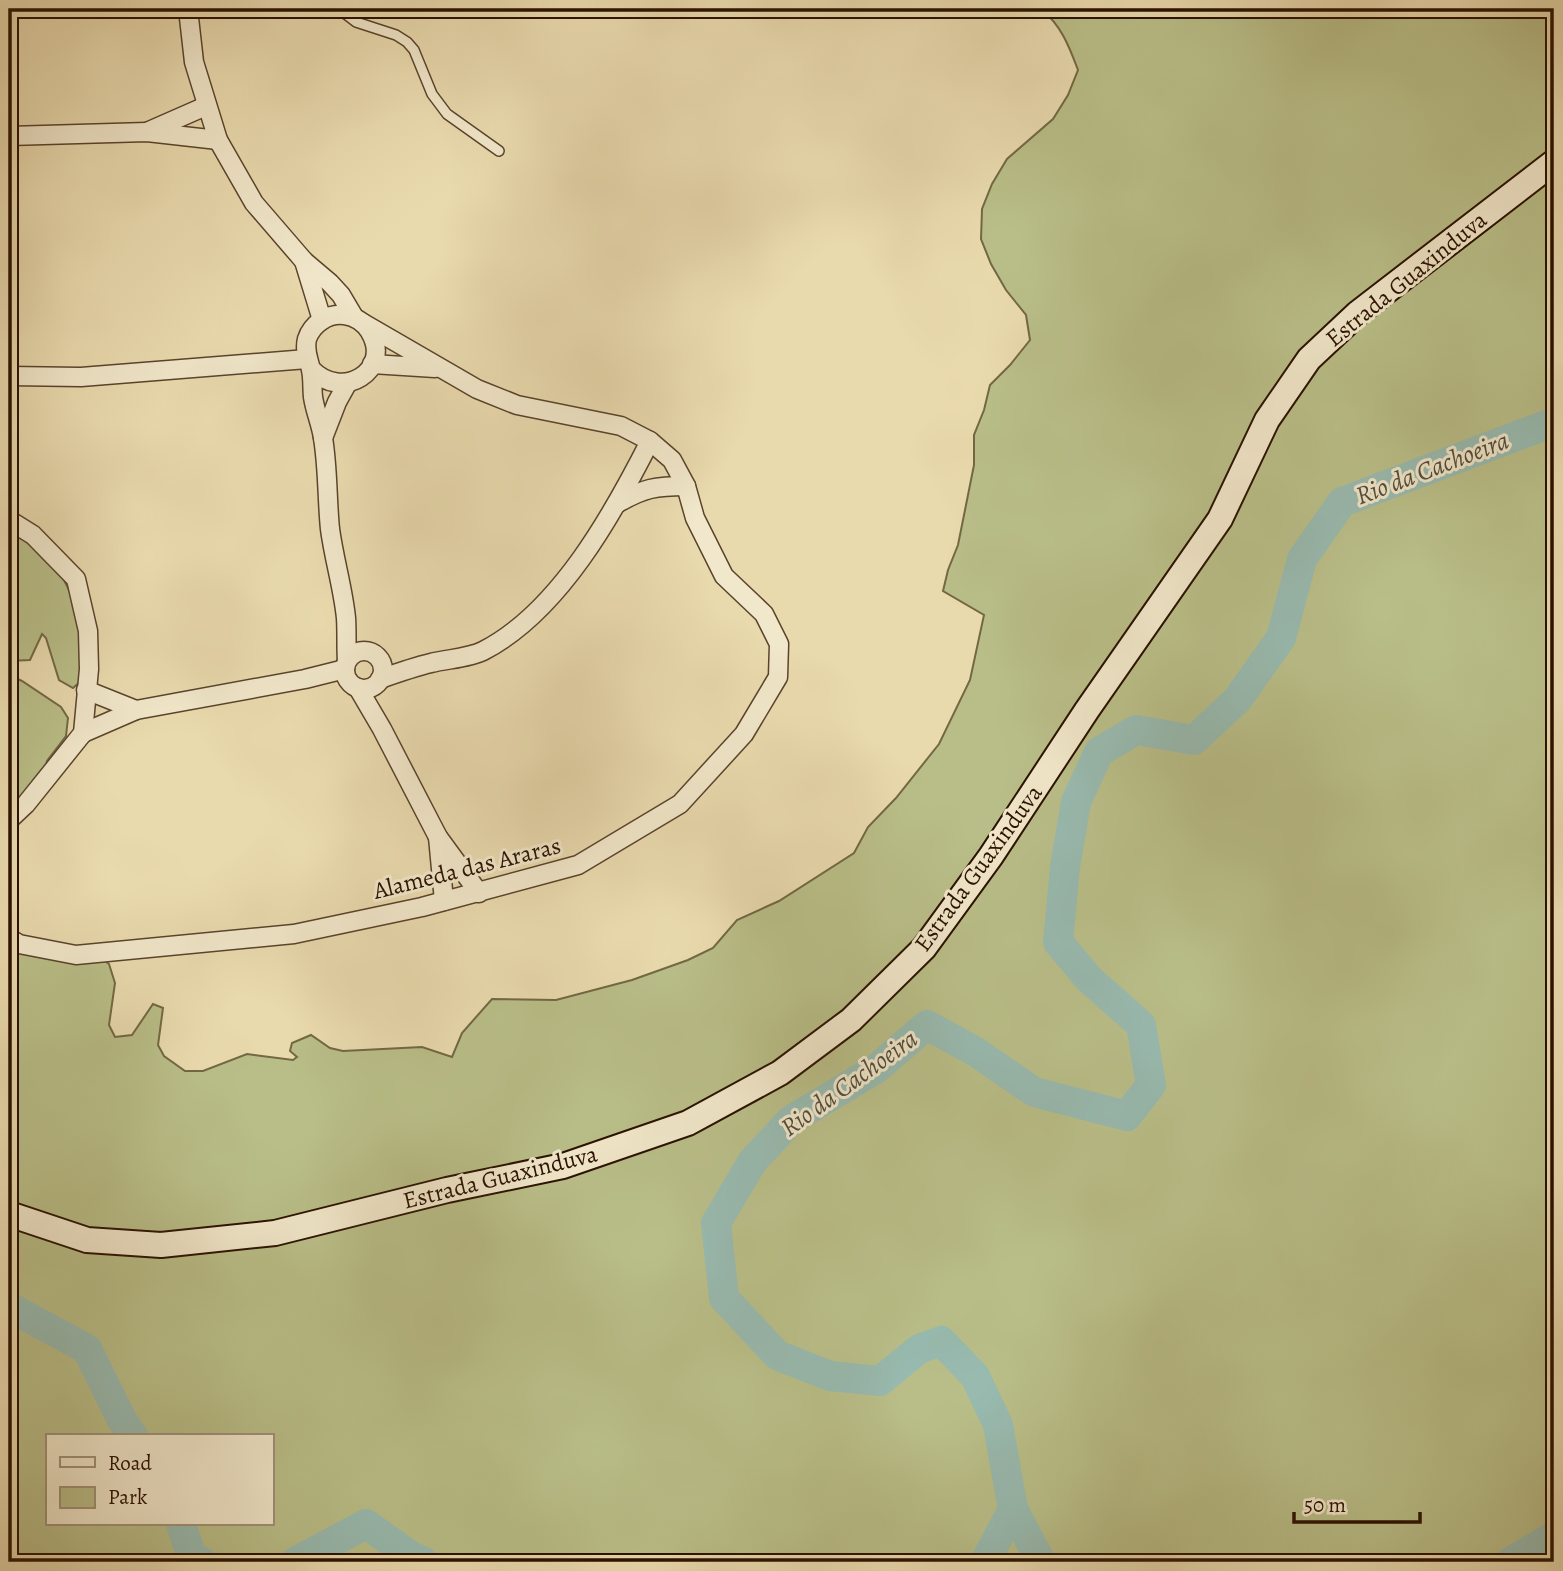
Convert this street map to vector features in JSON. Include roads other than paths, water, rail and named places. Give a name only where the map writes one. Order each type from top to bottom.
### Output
[{"type":"street","points":[[188,9],[194,62],[218,140],[254,204],[304,261],[341,295],[374,342],[372,364],[366,373],[347,384],[323,438]]},
{"type":"street","points":[[147,132],[206,106]]},
{"type":"street","points":[[9,136],[147,132],[218,140]]},
{"type":"street","name":"Estrada Guaxinduva","points":[[9,1214],[87,1240],[161,1245],[275,1233],[447,1190],[563,1166],[688,1123],[780,1073],[851,1020],[924,948],[991,856],[1087,710],[1220,519],[1267,420],[1309,359],[1358,313],[1554,162]]},
{"type":"street","points":[[304,261],[322,320]]},
{"type":"street","points":[[358,320],[332,316],[322,320],[308,337],[313,394],[323,438],[330,530],[346,617],[383,729],[438,837],[479,892]]},
{"type":"street","name":"Alameda das Araras","points":[[9,938],[19,944],[76,955],[294,934],[444,901],[578,865],[680,804],[744,734],[778,677],[779,644],[764,614],[724,576],[695,517],[686,486],[672,460],[650,440],[621,426],[517,405],[477,389],[358,320]]},
{"type":"street","points":[[9,376],[81,377],[309,364],[327,382],[347,384]]},
{"type":"street","points":[[372,364],[439,368]]},
{"type":"street","points":[[9,820],[26,804],[83,733],[136,709],[304,679],[427,664],[481,652],[520,627],[555,592],[618,503],[650,440]]},
{"type":"street","points":[[618,503],[651,487],[686,486]]},
{"type":"street","points":[[9,520],[33,535],[76,579],[88,631],[89,669],[83,733]]},
{"type":"street","points":[[86,690],[136,709]]},
{"type":"street","points":[[438,837],[444,901]]},
{"type":"lane","points":[[339,9],[356,22],[396,35],[407,42],[414,50],[439,105],[447,114],[499,150]]},
{"type":"waterway","name":"Rio da Cachoeira","points":[[1041,1562],[1013,1509],[998,1425],[975,1376],[941,1341],[919,1349],[880,1381],[830,1376],[777,1355],[724,1298],[716,1223],[752,1162],[791,1120],[876,1069],[927,1025],[976,1052],[1034,1092],[1127,1116],[1151,1085],[1141,1025],[1089,979],[1058,942],[1065,867],[1076,802],[1099,752],[1136,730],[1194,740],[1237,700],[1281,638],[1302,559],[1342,502],[1554,422]]},
{"type":"waterway","points":[[9,1307],[87,1349],[132,1434]]},
{"type":"waterway","points":[[985,1562],[1013,1509]]},
{"type":"waterway","points":[[295,1562],[366,1524],[411,1556],[424,1562]]},
{"type":"waterway","points":[[182,1526],[192,1558],[202,1562]]},
{"type":"waterway","points":[[1510,1562],[1554,1536]]}]
